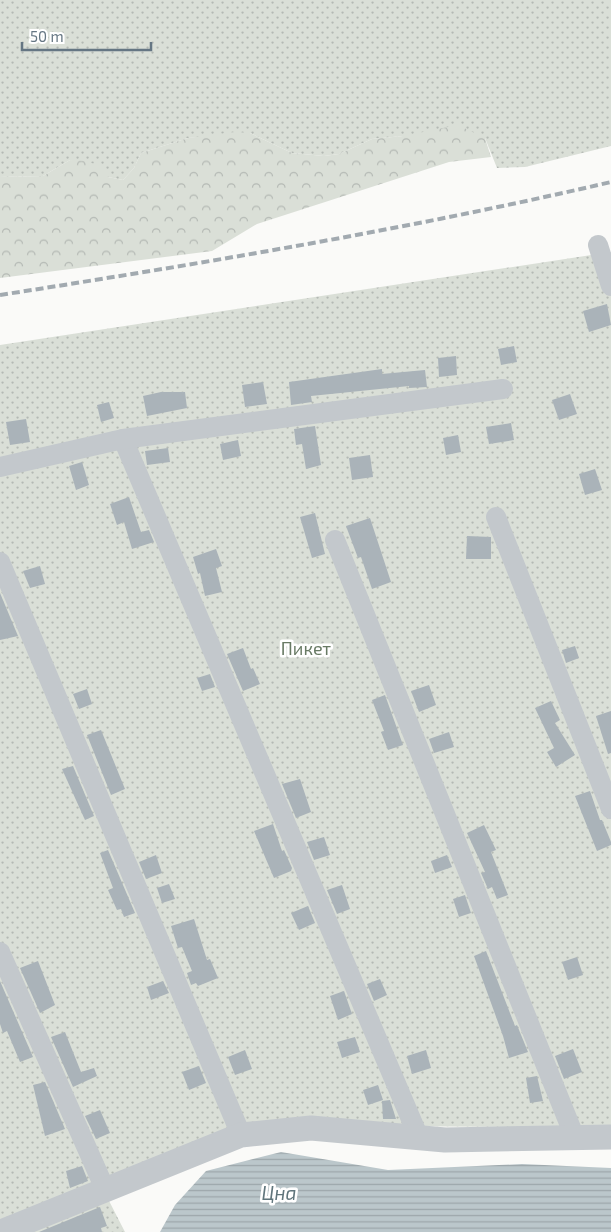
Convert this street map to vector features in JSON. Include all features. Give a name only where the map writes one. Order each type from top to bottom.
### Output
[{"type":"street","points":[[598,245],[611,286]]},
{"type":"street","points":[[0,467],[123,440],[503,389]]},
{"type":"street","points":[[123,440],[419,1138]]},
{"type":"street","points":[[496,517],[611,809]]},
{"type":"street","points":[[335,540],[575,1138]]},
{"type":"street","points":[[0,562],[241,1136]]},
{"type":"street","points":[[0,952],[105,1189]]},
{"type":"street","points":[[1,1232],[241,1136],[310,1128],[444,1140],[611,1137]]},
{"type":"green space","points":[[0,0],[611,0],[611,146],[525,167],[497,168],[485,138],[403,136],[372,139],[339,154],[324,156],[292,153],[250,133],[188,138],[141,153],[134,168],[123,180],[108,177],[70,160],[43,176],[0,177]]},
{"type":"green space","points":[[458,125],[485,138],[491,157],[449,162],[257,224],[212,251],[0,278],[0,177],[43,176],[70,160],[86,161],[100,166],[108,177],[123,180],[134,168],[141,153],[188,138],[235,132],[250,133],[292,153],[324,156],[339,154],[372,139],[403,136]]},
{"type":"green space","name":"Пикет","points":[[611,252],[611,1128],[269,1125],[107,1195],[0,953],[0,345]]},
{"type":"green space","points":[[0,955],[106,1195],[125,1232],[0,1232]]},
{"type":"water","name":"Цна","points":[[281,1152],[388,1170],[522,1164],[611,1168],[611,1232],[160,1232],[175,1205],[206,1171]]},
{"type":"building","points":[[607,304],[611,325],[589,332],[583,311]]},
{"type":"building","points":[[514,346],[517,362],[501,365],[498,349]]},
{"type":"building","points":[[456,356],[457,375],[439,377],[438,358]]},
{"type":"building","points":[[382,369],[382,374],[425,370],[427,387],[409,388],[409,386],[311,396],[312,402],[291,405],[289,382]]},
{"type":"building","points":[[263,382],[267,404],[245,407],[242,385]]},
{"type":"building","points":[[161,392],[185,392],[187,408],[147,416],[143,396]]},
{"type":"building","points":[[570,394],[577,414],[559,420],[552,400]]},
{"type":"building","points":[[109,402],[114,418],[101,422],[97,405]]},
{"type":"building","points":[[26,419],[30,442],[10,445],[6,422]]},
{"type":"building","points":[[511,423],[514,440],[489,444],[486,427]]},
{"type":"building","points":[[315,426],[321,465],[306,469],[302,444],[296,445],[294,429]]},
{"type":"building","points":[[458,435],[461,452],[446,455],[443,438]]},
{"type":"building","points":[[238,440],[241,456],[223,460],[220,444]]},
{"type":"building","points":[[168,448],[170,462],[147,465],[145,451]]},
{"type":"building","points":[[370,455],[373,477],[352,480],[349,458]]},
{"type":"building","points":[[82,462],[89,485],[76,490],[69,466]]},
{"type":"building","points":[[595,469],[602,490],[585,495],[579,474]]},
{"type":"building","points":[[129,497],[141,532],[149,530],[154,542],[132,549],[124,522],[117,525],[110,504]]},
{"type":"building","points":[[315,513],[325,554],[312,558],[300,517]]},
{"type":"building","points":[[370,518],[391,582],[372,589],[361,557],[358,558],[346,526]]},
{"type":"building","points":[[467,536],[491,537],[491,559],[466,559]]},
{"type":"building","points":[[216,549],[222,566],[216,568],[222,592],[205,596],[200,573],[198,574],[193,557]]},
{"type":"building","points":[[40,566],[45,584],[30,588],[23,571]]},
{"type":"building","points":[[0,593],[18,636],[0,640]]},
{"type":"building","points":[[575,646],[579,658],[566,663],[562,650]]},
{"type":"building","points":[[243,648],[251,669],[253,668],[260,684],[243,691],[227,654]]},
{"type":"building","points":[[210,674],[215,687],[202,691],[197,678]]},
{"type":"building","points":[[429,685],[436,705],[419,712],[411,691]]},
{"type":"building","points":[[87,689],[92,704],[79,709],[73,694]]},
{"type":"building","points":[[385,695],[403,745],[388,750],[381,732],[384,731],[372,700]]},
{"type":"building","points":[[551,701],[560,720],[555,723],[575,755],[556,767],[547,752],[554,748],[535,708]]},
{"type":"building","points":[[611,711],[611,753],[608,754],[596,716]]},
{"type":"building","points":[[101,730],[125,789],[111,795],[87,735]]},
{"type":"building","points":[[449,732],[454,747],[434,753],[429,739]]},
{"type":"building","points":[[73,766],[94,816],[85,820],[62,769]]},
{"type":"building","points":[[300,779],[311,812],[296,818],[282,784]]},
{"type":"building","points":[[590,791],[600,820],[602,820],[611,842],[611,845],[597,851],[575,796]]},
{"type":"building","points":[[273,824],[282,851],[284,850],[292,868],[291,871],[274,878],[254,831]]},
{"type":"building","points":[[484,825],[496,850],[491,852],[508,895],[497,899],[492,887],[488,889],[481,873],[485,872],[467,833]]},
{"type":"building","points":[[324,837],[330,855],[314,860],[307,842]]},
{"type":"building","points":[[108,850],[135,913],[124,917],[121,909],[117,910],[108,890],[113,888],[100,853]]},
{"type":"building","points":[[156,855],[162,873],[146,879],[139,862]]},
{"type":"building","points":[[447,855],[452,867],[435,873],[431,861]]},
{"type":"building","points":[[169,884],[175,899],[162,903],[157,888]]},
{"type":"building","points":[[342,885],[350,909],[337,914],[327,890]]},
{"type":"building","points":[[465,895],[471,913],[459,917],[453,899]]},
{"type":"building","points":[[308,906],[315,923],[299,930],[291,913]]},
{"type":"building","points":[[194,919],[207,960],[210,959],[218,978],[198,986],[196,983],[191,985],[187,973],[192,971],[182,947],[178,948],[171,926]]},
{"type":"building","points":[[486,951],[515,1026],[517,1025],[528,1052],[509,1058],[474,956]]},
{"type":"building","points":[[577,957],[583,975],[568,980],[562,962]]},
{"type":"building","points":[[38,961],[55,1005],[40,1013],[20,968]]},
{"type":"building","points":[[380,979],[387,995],[374,1001],[367,984]]},
{"type":"building","points":[[0,981],[33,1057],[20,1062],[7,1031],[3,1033],[0,1024]]},
{"type":"building","points":[[163,981],[169,993],[151,1000],[147,987]]},
{"type":"building","points":[[344,991],[352,1014],[338,1020],[330,996]]},
{"type":"building","points":[[65,1032],[81,1072],[94,1068],[97,1076],[73,1087],[51,1037]]},
{"type":"building","points":[[355,1037],[360,1052],[342,1058],[337,1042]]},
{"type":"building","points":[[573,1049],[582,1072],[564,1079],[555,1056]]},
{"type":"building","points":[[245,1050],[252,1069],[235,1075],[228,1057]]},
{"type":"building","points":[[426,1050],[431,1068],[412,1074],[407,1056]]},
{"type":"building","points":[[199,1066],[206,1083],[189,1090],[182,1072]]},
{"type":"building","points":[[537,1076],[543,1101],[530,1103],[526,1078]]},
{"type":"building","points":[[45,1082],[65,1129],[45,1136],[33,1085]]},
{"type":"building","points":[[378,1085],[383,1100],[368,1105],[363,1090]]},
{"type":"building","points":[[390,1100],[396,1119],[383,1119],[382,1101]]},
{"type":"building","points":[[100,1110],[110,1133],[96,1139],[85,1116]]},
{"type":"building","points":[[82,1166],[88,1181],[70,1188],[66,1171]]},
{"type":"building","points":[[100,1207],[107,1226],[101,1228],[102,1232],[39,1232]]},
{"type":"railway","points":[[0,295],[383,230],[611,182]]}]
